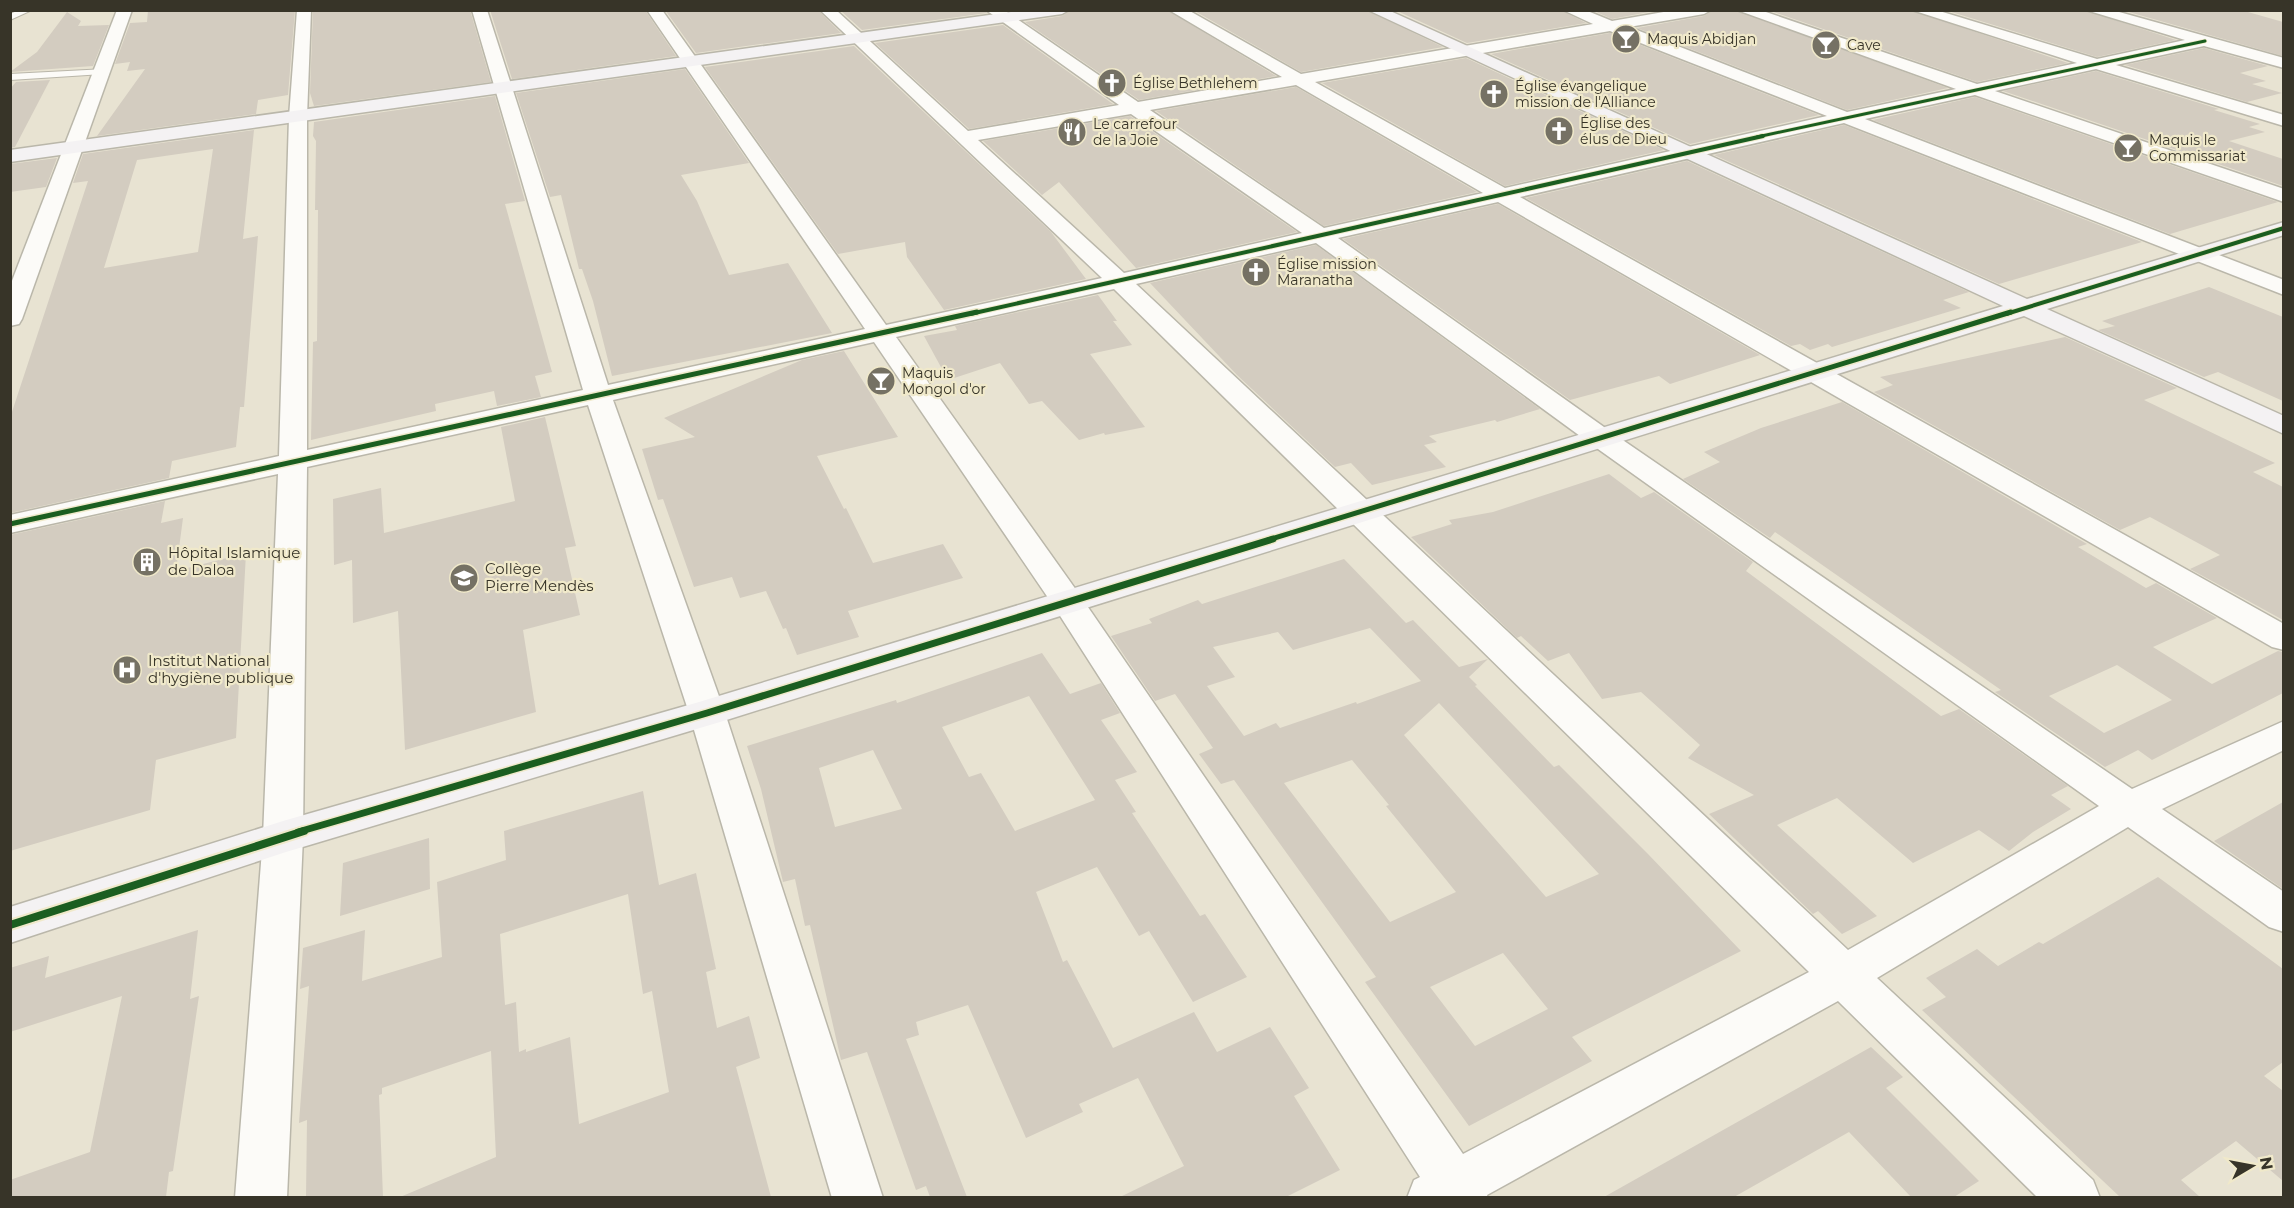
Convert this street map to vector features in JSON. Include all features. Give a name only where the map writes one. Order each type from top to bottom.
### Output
[{"type":"street","points":[[10,319],[125,10]]},
{"type":"street","points":[[261,1197],[283,837],[293,464],[298,117],[304,10]]},
{"type":"street","points":[[479,10],[598,396],[707,713],[858,1197]]},
{"type":"street","points":[[654,10],[1067,602],[1450,1193],[1844,975],[2129,807],[2283,734]]},
{"type":"street","points":[[827,10],[1119,281],[2075,1197]]},
{"type":"street","points":[[10,156],[856,39],[998,15],[1062,10]]},
{"type":"street","points":[[1176,10],[2283,639]]},
{"type":"street","points":[[1375,10],[2283,426]]},
{"type":"street","points":[[1570,10],[2283,288]]},
{"type":"street","points":[[964,137],[1704,10]]},
{"type":"street","points":[[1744,10],[2283,196]]},
{"type":"street","points":[[1919,10],[2283,121]]},
{"type":"street","points":[[2092,10],[2283,63]]},
{"type":"street","points":[[998,15],[1319,235],[1601,438],[2283,915]]},
{"type":"street","points":[[10,524],[293,464],[1843,118],[2205,41]]},
{"type":"street","points":[[10,925],[283,837],[707,713],[2283,228]]},
{"type":"lane","points":[[10,17],[28,10]]},
{"type":"lane","points":[[10,77],[103,71]]},
{"type":"building","points":[[148,10],[295,10],[288,95],[258,100],[256,114],[97,136],[145,69],[127,71],[130,62],[115,64],[130,23],[147,22]]},
{"type":"building","points":[[313,10],[470,10],[491,82],[314,106],[310,93]]},
{"type":"building","points":[[490,10],[645,10],[676,56],[512,79]]},
{"type":"building","points":[[665,10],[818,10],[841,33],[696,53]]},
{"type":"building","points":[[840,10],[984,10],[987,13],[862,30]]},
{"type":"building","points":[[1071,10],[1167,10],[1276,76],[1139,100],[1025,22],[1062,16]]},
{"type":"building","points":[[1193,10],[1366,10],[1443,47],[1301,72]]},
{"type":"building","points":[[1395,10],[1561,10],[1586,23],[1467,43]]},
{"type":"building","points":[[1592,10],[1659,10],[1612,19]]},
{"type":"building","points":[[1713,10],[1735,10],[1948,88],[1847,110],[1637,28],[1704,16]]},
{"type":"building","points":[[1768,10],[1910,10],[2068,63],[1977,82]]},
{"type":"building","points":[[1945,10],[2084,10],[2176,40],[2097,57]]},
{"type":"building","points":[[2122,10],[2241,10],[2283,22],[2283,56]]},
{"type":"building","points":[[67,12],[81,21],[78,26],[109,25],[93,66],[10,72],[37,52]]},
{"type":"building","points":[[1003,25],[1113,104],[969,129],[875,43]]},
{"type":"building","points":[[1610,33],[1819,115],[1690,144],[1491,54]]},
{"type":"building","points":[[854,46],[1051,232],[1086,279],[944,310],[907,257],[905,242],[838,254],[705,67]]},
{"type":"building","points":[[2204,48],[2268,66],[2240,73],[2266,81],[2252,84],[2282,93],[2247,102],[2125,65]]},
{"type":"building","points":[[1466,58],[1664,150],[1505,186],[1322,83]]},
{"type":"building","points":[[685,69],[749,163],[681,175],[697,201],[729,275],[788,263],[832,333],[612,376],[593,301],[582,269],[579,269],[561,195],[550,197],[516,93]]},
{"type":"building","points":[[2096,71],[2260,124],[2249,127],[2265,132],[2229,141],[2283,159],[2283,186],[2003,91]]},
{"type":"building","points":[[50,80],[15,147],[10,148],[10,89],[16,82]]},
{"type":"building","points":[[1296,87],[1477,192],[1324,226],[1156,111]]},
{"type":"building","points":[[495,96],[525,201],[505,204],[552,372],[535,376],[541,397],[497,406],[494,391],[435,404],[436,411],[311,440],[313,342],[317,341],[318,210],[315,210],[314,122]]},
{"type":"building","points":[[1975,97],[2278,202],[2170,234],[1873,120]]},
{"type":"building","points":[[1130,116],[1297,232],[1136,268],[1059,182],[1042,195],[983,141]]},
{"type":"building","points":[[1844,125],[2142,242],[1999,284],[1714,155]]},
{"type":"building","points":[[254,130],[243,239],[258,236],[244,407],[240,407],[236,447],[172,461],[169,478],[10,513],[10,418],[88,181],[73,183],[83,154]],"holes":[[[213,149],[198,252],[104,268],[137,160]]]},
{"type":"building","points":[[57,158],[46,187],[10,192],[10,164]]},
{"type":"building","points":[[1687,161],[1969,292],[1943,300],[1961,308],[1832,347],[1828,344],[1810,350],[1800,344],[1791,346],[1526,198]]},
{"type":"building","points":[[1498,204],[1760,355],[1670,384],[1659,376],[1570,400],[1343,239]]},
{"type":"building","points":[[1316,245],[1540,409],[1497,422],[1495,420],[1429,436],[1437,442],[1424,445],[1446,467],[1372,485],[1351,463],[1335,467],[1237,375],[1150,283]]},
{"type":"building","points":[[2209,287],[2283,317],[2283,401],[2218,372],[2204,377],[2098,330],[2115,326],[2102,321]]},
{"type":"building","points":[[1098,295],[1117,321],[1113,321],[1132,345],[1090,354],[1145,427],[1105,435],[1104,433],[1079,440],[1042,401],[1029,404],[1000,363],[948,380],[924,336],[957,330],[955,326]]},
{"type":"building","points":[[2065,337],[2177,388],[2144,400],[2275,463],[2253,472],[2283,487],[2283,620],[2190,569],[2220,555],[2150,517],[2120,530],[1874,392],[1893,385],[1880,377]]},
{"type":"building","points":[[844,351],[898,437],[817,456],[844,509],[846,508],[873,563],[943,544],[963,578],[848,611],[859,637],[797,655],[786,628],[783,629],[766,591],[740,598],[732,577],[694,587],[663,499],[658,500],[642,449],[695,437],[664,418],[802,360]]},
{"type":"building","points":[[1842,402],[2087,544],[2078,547],[2146,588],[2156,583],[2217,618],[2153,647],[2212,684],[2278,651],[2283,652],[2283,693],[2152,760],[2138,750],[2105,767],[1995,692],[2001,690],[1775,532],[1770,538],[1683,479],[1720,462],[1704,452],[1761,428]],"holes":[[[2117,665],[2172,700],[2104,733],[2049,696]]]},
{"type":"building","points":[[545,417],[576,546],[565,548],[580,615],[523,630],[536,712],[405,750],[398,611],[353,623],[352,560],[334,565],[333,499],[381,488],[384,533],[515,501],[501,427]]},
{"type":"building","points":[[1609,474],[1641,498],[1654,492],[1753,562],[1746,571],[1941,716],[1959,709],[2068,786],[2051,795],[2071,809],[2033,832],[2009,851],[1979,830],[1913,863],[1837,798],[1777,825],[1877,916],[1842,934],[1818,911],[1813,914],[1709,814],[1754,795],[1688,758],[1700,745],[1641,692],[1602,699],[1569,653],[1548,661],[1521,636],[1517,638],[1411,537],[1452,524],[1449,520],[1493,512]]},
{"type":"building","name":"Institut National d'hygiène publique","points":[[165,501],[161,523],[183,518],[176,571],[246,553],[236,738],[156,760],[150,810],[10,851],[10,535]]},
{"type":"building","points":[[1344,559],[1406,623],[1413,620],[1459,667],[1488,659],[1469,677],[1477,685],[1475,686],[1554,767],[1559,765],[1741,951],[1572,1037],[1592,1061],[1469,1126],[1365,982],[1376,977],[1234,780],[1221,784],[1199,754],[1213,748],[1175,694],[1155,701],[1111,636],[1152,623],[1149,619],[1198,600],[1202,604]],"holes":[[[1370,628],[1421,681],[1280,728],[1276,723],[1244,736],[1207,686],[1235,677],[1213,647],[1278,632],[1293,650]],[[1439,703],[1599,874],[1546,897],[1404,735]],[[1352,760],[1456,892],[1390,922],[1284,783]],[[1503,953],[1548,1009],[1475,1046],[1430,987]]]},
{"type":"building","points":[[1042,653],[1070,694],[1101,683],[1120,713],[1101,720],[1137,772],[1115,780],[1136,812],[1132,813],[1200,916],[1205,914],[1247,977],[1193,1002],[1149,931],[1139,936],[1097,867],[1036,892],[1063,962],[1067,960],[1113,1048],[1194,1012],[1217,1052],[1270,1027],[1309,1088],[1294,1096],[1340,1170],[1286,1197],[1120,1197],[1184,1166],[1138,1078],[1079,1104],[1083,1112],[1026,1138],[968,1005],[916,1022],[919,1035],[906,1039],[967,1197],[930,1197],[926,1186],[916,1190],[867,1052],[841,1060],[810,925],[805,926],[795,879],[783,882],[761,789],[747,746],[896,700],[897,703]],"holes":[[[1029,696],[1095,800],[1015,831],[981,773],[969,777],[942,727]],[[873,750],[902,809],[835,827],[819,768]]]},
{"type":"building","points":[[643,791],[659,885],[696,873],[716,969],[706,972],[717,1028],[749,1016],[760,1058],[736,1067],[771,1197],[400,1197],[496,1157],[491,1051],[382,1088],[382,1094],[379,1095],[383,1197],[306,1197],[307,1120],[299,1123],[309,986],[300,989],[303,948],[365,930],[362,981],[442,957],[437,882],[506,860],[504,831]],"holes":[[[628,894],[643,994],[652,991],[669,1092],[579,1124],[570,1037],[526,1052],[526,1049],[519,1052],[516,1002],[505,1005],[500,934]]]},
{"type":"building","points":[[2283,802],[2283,889],[2214,841]]},
{"type":"building","points":[[429,838],[430,889],[340,916],[343,863]]},
{"type":"building","points":[[2158,877],[2283,969],[2283,1062],[2264,1076],[2283,1091],[2283,1181],[2236,1141],[2181,1180],[2200,1197],[2120,1197],[1922,1010],[1946,997],[1926,978],[1977,949],[1998,966],[2039,942],[2043,944]]},
{"type":"building","points":[[198,930],[190,999],[199,996],[173,1171],[169,1172],[166,1197],[10,1197],[10,1180],[90,1152],[122,996],[10,1032],[10,968],[49,956],[45,978]]},
{"type":"building","points":[[1871,1047],[1903,1077],[1886,1088],[1979,1181],[1954,1197],[1911,1197],[1849,1132],[1734,1197],[1604,1197]]},
{"type":"cycle path","points":[[10,524],[1119,281],[1843,118],[2205,41]]},
{"type":"cycle path","points":[[10,925],[283,837],[707,713],[2284,228]]},
{"type":"place","name":"Maquis Abidjan","points":[[1626,39]]},
{"type":"place","name":"Cave","points":[[1826,45]]},
{"type":"place","name":"Église Bethlehem","points":[[1112,83]]},
{"type":"place","name":"Église évangelique mission de l'Alliance","points":[[1494,94]]},
{"type":"place","name":"Église des élus de Dieu","points":[[1559,131]]},
{"type":"place","name":"Le carrefour de la Joie","points":[[1072,132]]},
{"type":"place","name":"Maquis le Commissariat","points":[[2128,148]]},
{"type":"place","name":"Église mission Maranatha","points":[[1256,272]]},
{"type":"place","name":"Maquis Mongol d'or","points":[[881,381]]},
{"type":"place","name":"Hôpital Islamique de Daloa","points":[[147,562]]},
{"type":"place","name":"Collège Pierre Mendès","points":[[464,578]]},
{"type":"place","name":"Institut National d'hygiène publique","points":[[127,670]]}]
